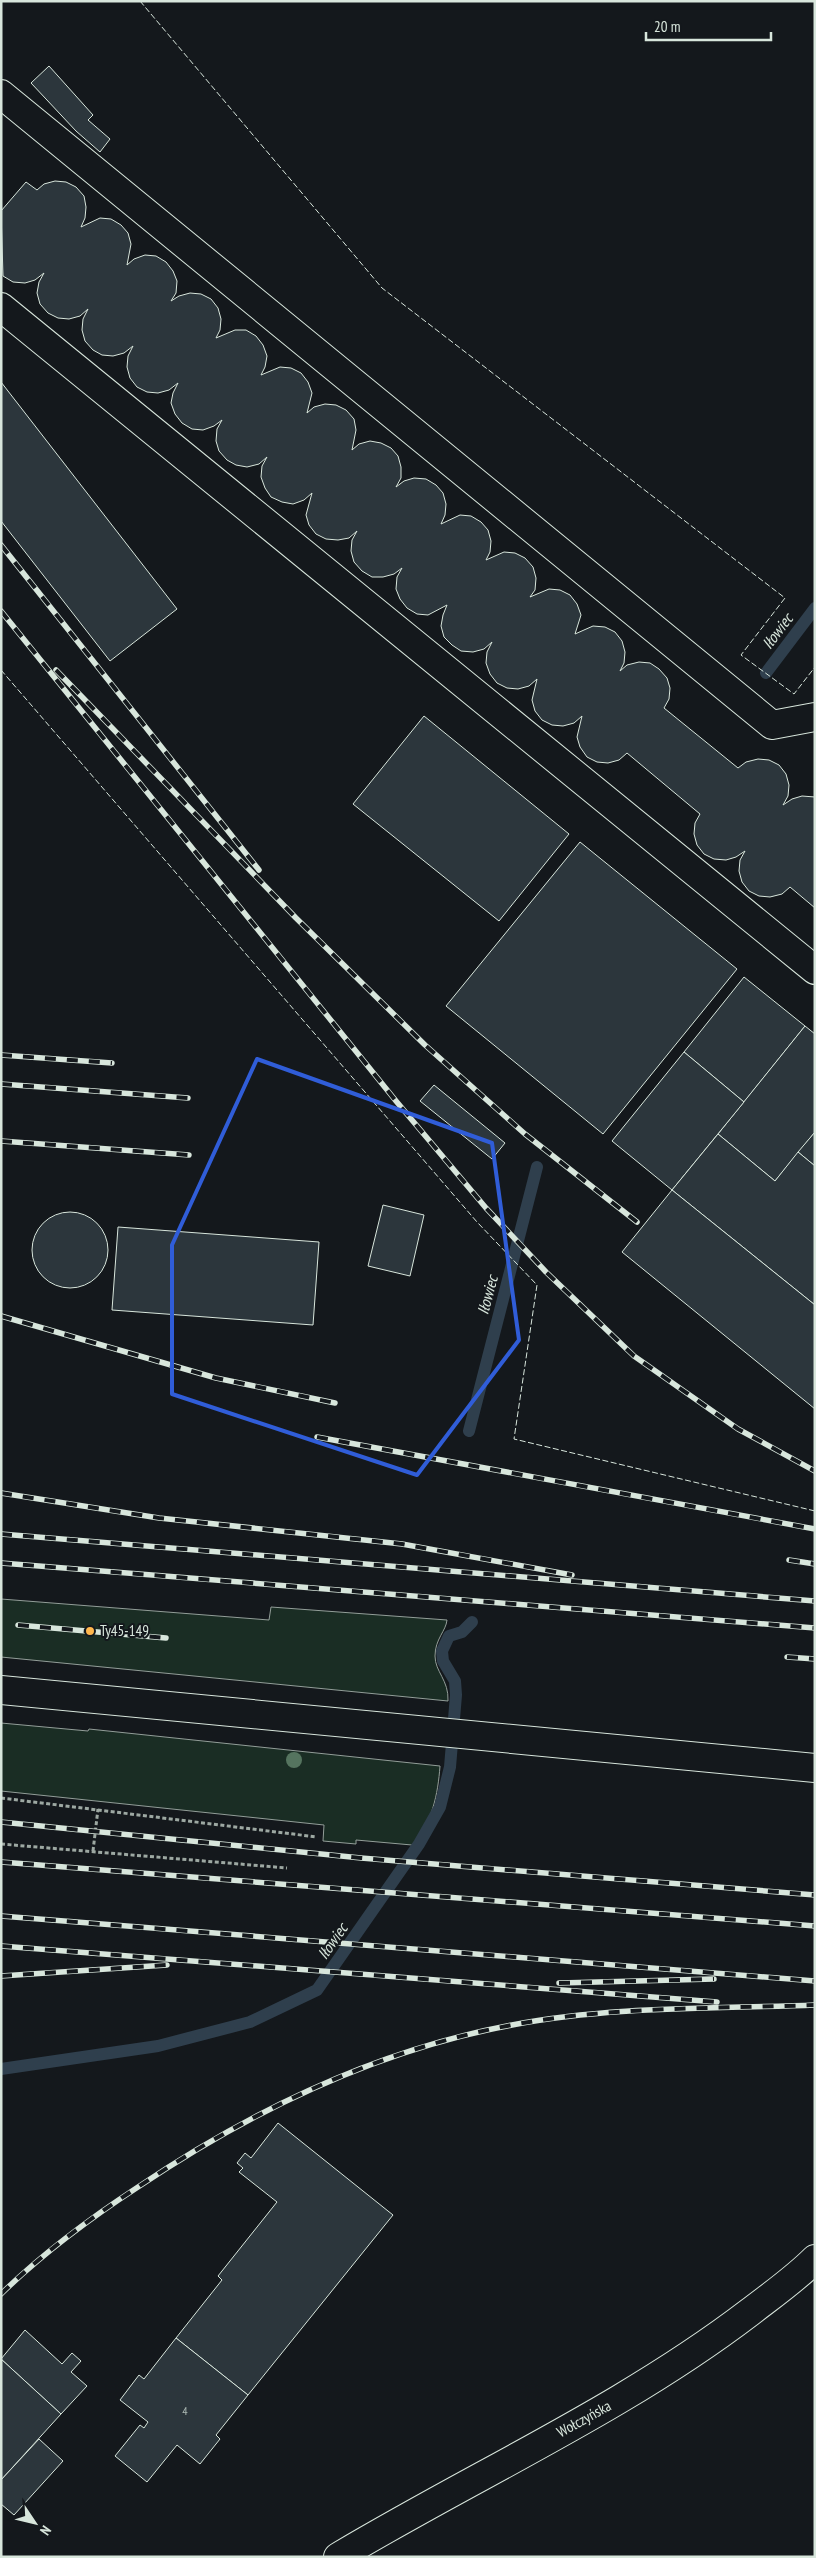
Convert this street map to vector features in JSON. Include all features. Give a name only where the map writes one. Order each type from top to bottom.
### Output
[{"type":"street","points":[[1,94],[772,725],[815,717]]},
{"type":"street","points":[[1,307],[815,970]]},
{"type":"street","points":[[1,1690],[815,1768]]},
{"type":"street","name":"Wołczyńska","points":[[338,2557],[398,2521],[601,2410],[704,2347],[815,2259]]},
{"type":"path","points":[[1,1798],[317,1837]]},
{"type":"path","points":[[93,1851],[98,1809]]},
{"type":"path","points":[[1,1844],[287,1868]]},
{"type":"highlighted area","points":[[257,1059],[492,1143],[519,1340],[417,1475],[172,1394],[172,1245]]},
{"type":"green space","points":[[1,1599],[269,1620],[271,1607],[447,1620],[435,1650],[435,1656],[437,1667],[446,1687],[448,1701],[1,1657]]},
{"type":"green space","points":[[1,1723],[88,1731],[89,1729],[440,1766],[436,1798],[425,1828],[412,1845],[356,1840],[356,1844],[323,1841],[324,1825],[1,1791]]},
{"type":"building","points":[[49,66],[93,115],[88,120],[110,139],[100,152],[76,131],[31,83]]},
{"type":"building","points":[[55,181],[66,182],[76,187],[84,196],[85,218],[81,227],[100,218],[111,219],[121,225],[128,233],[131,244],[127,265],[134,259],[145,255],[156,256],[166,262],[173,271],[177,281],[176,293],[171,301],[179,296],[190,293],[201,294],[211,299],[218,308],[221,319],[220,330],[216,338],[235,330],[246,330],[256,336],[263,345],[267,356],[261,375],[280,367],[291,368],[301,373],[308,382],[312,393],[307,413],[314,407],[325,404],[336,405],[346,410],[354,419],[356,430],[352,450],[359,444],[370,441],[381,443],[391,448],[398,456],[401,467],[401,478],[396,487],[404,481],[414,478],[426,479],[436,485],[443,493],[446,504],[445,515],[441,524],[460,515],[471,516],[481,522],[488,530],[491,541],[490,552],[486,560],[504,552],[515,553],[525,558],[533,567],[536,578],[535,590],[530,597],[549,589],[560,590],[570,595],[577,604],[581,615],[575,634],[593,626],[605,627],[615,632],[622,641],[625,652],[624,663],[620,671],[627,665],[639,662],[650,663],[659,669],[667,678],[670,688],[669,699],[664,708],[738,768],[746,762],[758,759],[769,760],[779,765],[786,774],[789,785],[788,796],[783,805],[792,799],[802,796],[815,797],[815,908],[790,887],[782,894],[770,897],[759,896],[749,891],[742,882],[739,871],[740,860],[745,851],[736,857],[726,860],[714,859],[704,854],[697,845],[694,834],[695,823],[700,814],[627,753],[619,760],[608,763],[597,762],[587,757],[580,747],[577,737],[582,716],[574,723],[563,726],[552,725],[542,720],[535,711],[532,700],[537,679],[529,686],[518,689],[507,688],[497,683],[490,674],[486,663],[487,652],[492,642],[484,649],[473,652],[461,651],[444,637],[441,626],[447,605],[428,615],[417,614],[407,608],[400,599],[396,589],[397,577],[402,568],[394,574],[383,577],[372,577],[362,571],[354,562],[351,551],[352,540],[357,531],[349,538],[338,540],[326,539],[316,534],[309,525],[306,515],[312,493],[304,500],[293,504],[271,497],[261,477],[262,466],[267,457],[259,464],[247,467],[236,465],[227,460],[219,451],[216,441],[217,429],[222,420],[214,426],[203,430],[192,429],[182,423],[175,414],[171,403],[178,383],[169,390],[158,393],[147,392],[137,387],[130,378],[127,367],[128,356],[133,346],[124,353],[113,356],[102,355],[93,350],[85,341],[82,330],[83,319],[88,309],[80,316],[69,319],[58,318],[48,313],[40,304],[37,293],[39,282],[44,273],[35,280],[25,283],[13,282],[3,276],[1,211],[26,182],[37,190],[44,184]]},
{"type":"building","points":[[1,382],[177,609],[110,661],[1,521]]},
{"type":"building","points":[[424,716],[569,834],[499,921],[353,804]]},
{"type":"building","points":[[580,842],[737,969],[603,1134],[446,1006]]},
{"type":"building","points":[[744,977],[805,1026],[744,1102],[684,1052]]},
{"type":"building","points":[[805,1026],[815,1034],[815,1132],[775,1181],[718,1134]]},
{"type":"building","points":[[684,1052],[744,1102],[672,1190],[612,1141]]},
{"type":"building","points":[[434,1085],[505,1143],[492,1159],[420,1101]]},
{"type":"building","points":[[815,1132],[815,1166],[798,1152]]},
{"type":"building","points":[[718,1134],[775,1181],[798,1152],[815,1166],[815,1305],[672,1190]]},
{"type":"building","points":[[672,1190],[815,1305],[815,1409],[622,1252]]},
{"type":"building","points":[[383,1205],[424,1215],[410,1276],[368,1266]]},
{"type":"building","points":[[63,1212],[77,1212],[91,1218],[102,1229],[108,1243],[105,1265],[97,1277],[77,1288],[63,1288],[49,1282],[38,1271],[32,1257],[32,1243],[38,1229],[49,1218]]},
{"type":"building","points":[[118,1227],[319,1242],[313,1325],[112,1310]]},
{"type":"building","points":[[278,2123],[393,2215],[248,2395],[176,2338],[222,2280],[218,2276],[277,2202],[239,2172],[243,2168],[237,2163],[245,2153],[251,2158]]},
{"type":"building","points":[[25,2330],[62,2364],[72,2353],[81,2361],[71,2372],[87,2386],[61,2414],[1,2359]]},
{"type":"building","points":[[176,2338],[248,2395],[216,2435],[220,2439],[200,2464],[177,2445],[147,2482],[115,2456],[140,2425],[144,2428],[148,2422],[120,2400],[139,2375],[144,2379]]},
{"type":"building","points":[[1,2359],[61,2414],[1,2480]]},
{"type":"building","points":[[39,2439],[63,2461],[14,2515],[1,2504],[1,2480]]},
{"type":"waterway","name":"Iłowiec","points":[[766,673],[815,608]]},
{"type":"waterway","name":"Iłowiec","points":[[469,1431],[537,1167]]},
{"type":"waterway","name":"Iłowiec","points":[[1,2069],[158,2046],[250,2022],[317,1990],[419,1844],[440,1807],[450,1767],[456,1695],[455,1681],[443,1661],[442,1651],[449,1636],[462,1632],[472,1622]]},
{"type":"railway","points":[[1,545],[259,870]]},
{"type":"railway","points":[[1,611],[396,1101],[486,1208],[546,1272],[634,1356],[738,1429],[815,1471]]},
{"type":"railway","points":[[56,670],[296,918],[425,1045],[525,1134],[637,1222]]},
{"type":"railway","points":[[1,1055],[112,1063]]},
{"type":"railway","points":[[1,1084],[188,1098]]},
{"type":"railway","points":[[1,1141],[189,1155]]},
{"type":"railway","points":[[1,1316],[216,1378],[335,1403]]},
{"type":"railway","points":[[317,1437],[815,1529]]},
{"type":"railway","points":[[1,1493],[159,1518],[402,1544],[572,1575]]},
{"type":"railway","points":[[1,1534],[815,1601]]},
{"type":"railway","points":[[789,1560],[815,1564]]},
{"type":"railway","points":[[1,1563],[815,1628]]},
{"type":"railway","points":[[18,1625],[166,1638]]},
{"type":"railway","points":[[787,1657],[815,1659]]},
{"type":"railway","points":[[1,1822],[361,1858],[815,1895]]},
{"type":"railway","points":[[1,1862],[815,1926]]},
{"type":"railway","points":[[1,1916],[815,1981]]},
{"type":"railway","points":[[1,1946],[717,2002]]},
{"type":"railway","points":[[1,1976],[167,1965]]},
{"type":"railway","points":[[559,1983],[714,1979]]},
{"type":"railway","points":[[1,2294],[33,2264],[84,2224],[181,2159],[270,2109],[364,2067],[412,2050],[462,2036],[549,2019],[625,2011],[815,2005]]},
{"type":"fence","points":[[140,1],[382,288],[785,598],[741,655],[794,694],[815,667]]},
{"type":"fence","points":[[1,670],[477,1222],[537,1285],[514,1439],[815,1511]]},
{"type":"place","name":"Ty45-149","points":[[90,1631]]}]
